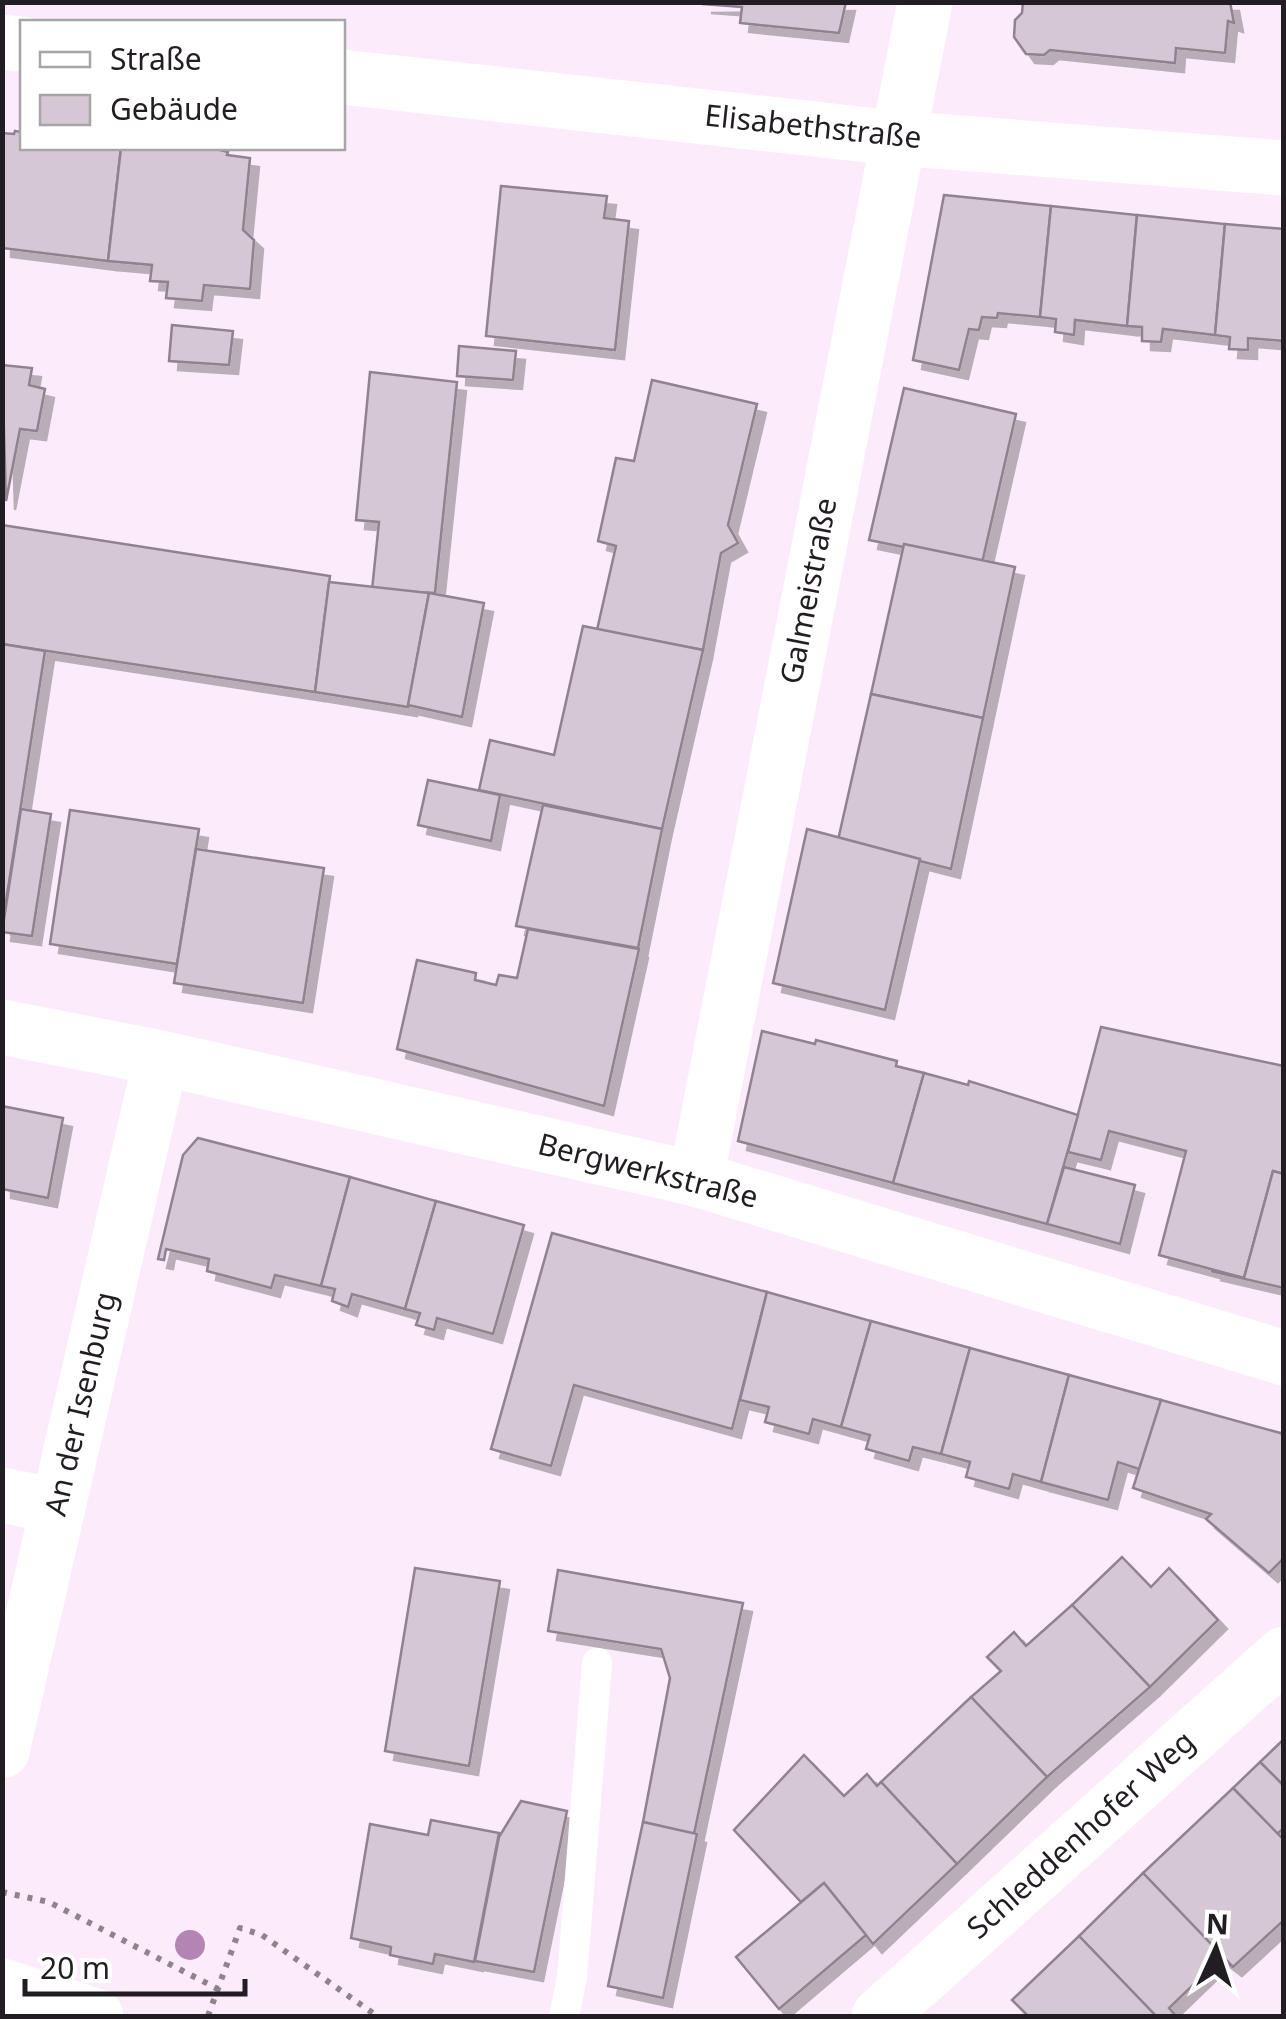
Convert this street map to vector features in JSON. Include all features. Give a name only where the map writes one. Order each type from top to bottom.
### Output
[{"type":"street","name":"Galmeistraße","points":[[696,1179],[924,2]]},
{"type":"street","name":"Elisabethstraße","points":[[345,77],[896,138],[1284,168]]},
{"type":"street","name":"Bergwerkstraße","points":[[2,1027],[161,1058],[696,1179],[1284,1358]]},
{"type":"street","name":"An der Isenburg","points":[[2,1750],[161,1058]]},
{"type":"street","points":[[2,1495],[57,1506]]},
{"type":"street","name":"Schleddenhofer Weg","points":[[879,2016],[1284,1654]]},
{"type":"street","points":[[2,1986],[96,2016]]},
{"type":"lane","points":[[564,2016],[572,1978],[596,1663]]},
{"type":"path","points":[[2,1892],[49,1902],[218,1989]]},
{"type":"path","points":[[208,2016],[240,1928],[262,1935],[377,2016]]},
{"type":"building","points":[[846,2],[839,33],[740,23],[742,7],[702,4]]},
{"type":"building","points":[[1023,2],[1230,2],[1234,23],[1228,21],[1225,53],[1176,48],[1175,63],[1050,50],[1044,55],[1026,54],[1014,37],[1015,20],[1022,13]]},
{"type":"building","points":[[20,132],[20,150],[121,150],[108,261],[2,248],[2,133]]},
{"type":"building","points":[[121,150],[220,150],[228,152],[227,155],[250,158],[243,230],[254,240],[250,289],[204,285],[202,301],[166,298],[168,282],[150,281],[152,265],[108,261]]},
{"type":"building","points":[[501,186],[607,196],[604,218],[629,221],[615,350],[486,336]]},
{"type":"building","points":[[944,195],[1051,206],[1040,317],[998,313],[997,318],[982,317],[979,330],[969,329],[959,370],[913,360]]},
{"type":"building","points":[[1051,206],[1137,215],[1127,326],[1075,320],[1074,335],[1055,332],[1056,319],[1040,317]]},
{"type":"building","points":[[1137,215],[1225,224],[1215,335],[1163,329],[1161,342],[1142,341],[1142,327],[1127,326]]},
{"type":"building","points":[[1225,224],[1284,229],[1284,341],[1248,338],[1248,350],[1229,349],[1230,337],[1215,335]]},
{"type":"building","points":[[172,325],[233,331],[229,365],[169,361]]},
{"type":"building","points":[[459,346],[516,351],[513,380],[457,376]]},
{"type":"building","points":[[2,365],[32,368],[29,385],[45,389],[37,431],[20,429],[6,501]]},
{"type":"building","points":[[370,372],[457,382],[435,593],[372,590],[379,522],[356,520]]},
{"type":"building","points":[[652,380],[757,404],[728,525],[738,543],[721,553],[703,650],[597,630],[616,546],[598,541],[616,458],[634,461]]},
{"type":"building","points":[[904,388],[1016,414],[982,563],[869,540]]},
{"type":"building","points":[[2,525],[330,576],[315,692],[2,644]]},
{"type":"building","points":[[904,544],[1015,567],[983,718],[871,694]]},
{"type":"building","points":[[329,582],[429,593],[408,707],[315,692]]},
{"type":"building","points":[[429,593],[484,603],[462,717],[408,705]]},
{"type":"building","points":[[583,626],[703,650],[662,829],[479,790],[490,740],[554,755]]},
{"type":"building","points":[[2,644],[45,651],[2,927]]},
{"type":"building","points":[[871,694],[983,718],[951,869],[838,840]]},
{"type":"building","points":[[428,780],[500,795],[491,841],[418,825]]},
{"type":"building","points":[[543,805],[662,829],[638,948],[516,926]]},
{"type":"building","points":[[21,809],[51,814],[32,936],[2,932]]},
{"type":"building","points":[[70,810],[199,829],[177,964],[50,944]]},
{"type":"building","points":[[807,829],[920,859],[885,1010],[773,983]]},
{"type":"building","points":[[196,849],[324,868],[303,1003],[174,983]]},
{"type":"building","points":[[528,929],[639,949],[604,1106],[397,1049],[417,960],[476,973],[475,980],[496,985],[499,975],[517,978]]},
{"type":"building","points":[[1101,1027],[1284,1066],[1284,1174],[1273,1171],[1244,1278],[1159,1255],[1186,1151],[1109,1131],[1101,1160],[1068,1152]]},
{"type":"building","points":[[762,1031],[897,1061],[896,1066],[924,1073],[893,1183],[738,1141]]},
{"type":"building","points":[[924,1073],[968,1085],[969,1081],[1078,1115],[1047,1224],[893,1183]]},
{"type":"building","points":[[2,1106],[63,1118],[48,1198],[2,1189]]},
{"type":"building","points":[[198,1138],[350,1177],[321,1286],[275,1275],[271,1288],[207,1271],[209,1259],[166,1249],[164,1260],[158,1259],[183,1155]]},
{"type":"building","points":[[1064,1167],[1135,1185],[1120,1244],[1047,1224]]},
{"type":"building","points":[[1273,1171],[1284,1174],[1284,1288],[1211,1271],[1244,1278]]},
{"type":"building","points":[[350,1177],[436,1201],[405,1309],[352,1294],[348,1307],[332,1301],[335,1289],[321,1286]]},
{"type":"building","points":[[436,1201],[524,1225],[493,1334],[437,1318],[434,1330],[416,1325],[420,1313],[405,1309]]},
{"type":"building","points":[[552,1233],[767,1292],[732,1429],[574,1385],[551,1466],[491,1449]]},
{"type":"building","points":[[767,1292],[871,1321],[841,1427],[813,1419],[809,1434],[765,1422],[769,1407],[740,1400]]},
{"type":"building","points":[[871,1321],[970,1348],[941,1454],[913,1447],[909,1461],[866,1449],[870,1435],[841,1427]]},
{"type":"building","points":[[970,1348],[1069,1375],[1041,1482],[1013,1474],[1009,1489],[966,1477],[970,1462],[941,1454]]},
{"type":"building","points":[[1069,1375],[1161,1400],[1142,1470],[1118,1462],[1108,1500],[1041,1482]]},
{"type":"building","points":[[1161,1400],[1284,1434],[1284,1558],[1269,1573],[1206,1519],[1211,1514],[1133,1488]]},
{"type":"building","points":[[1122,1557],[1151,1587],[1169,1568],[1218,1620],[1150,1687],[1072,1605]]},
{"type":"building","points":[[415,1568],[500,1581],[469,1766],[385,1751]]},
{"type":"building","points":[[558,1570],[743,1603],[694,1834],[643,1822],[670,1678],[661,1649],[548,1631]]},
{"type":"building","points":[[1072,1605],[1150,1687],[1047,1777],[971,1697],[1001,1671],[987,1657],[1014,1632],[1026,1646]]},
{"type":"building","points":[[971,1697],[1047,1777],[957,1864],[881,1782]]},
{"type":"building","points":[[1284,1739],[1284,1786],[1260,1762]]},
{"type":"building","points":[[804,1755],[844,1796],[867,1774],[877,1786],[881,1782],[957,1864],[873,1944],[824,1883],[801,1902],[734,1830]]},
{"type":"building","points":[[1260,1762],[1284,1786],[1284,1828],[1277,1834],[1233,1788]]},
{"type":"building","points":[[1233,1788],[1284,1840],[1284,1920],[1233,1967],[1143,1873]]},
{"type":"building","points":[[521,1801],[567,1811],[534,1972],[475,1961],[499,1837]]},
{"type":"building","points":[[431,1820],[499,1833],[474,1962],[435,1954],[433,1964],[390,1955],[391,1947],[351,1938],[370,1824],[428,1835]]},
{"type":"building","points":[[643,1822],[697,1834],[663,1998],[608,1986]]},
{"type":"building","points":[[1143,1873],[1233,1967],[1221,1958],[1169,2008],[1176,2016],[1156,2016],[1079,1936]]},
{"type":"building","points":[[824,1883],[866,1935],[779,2009],[736,1957]]},
{"type":"building","points":[[1079,1936],[1156,2016],[1028,2016],[1012,2000]]}]
